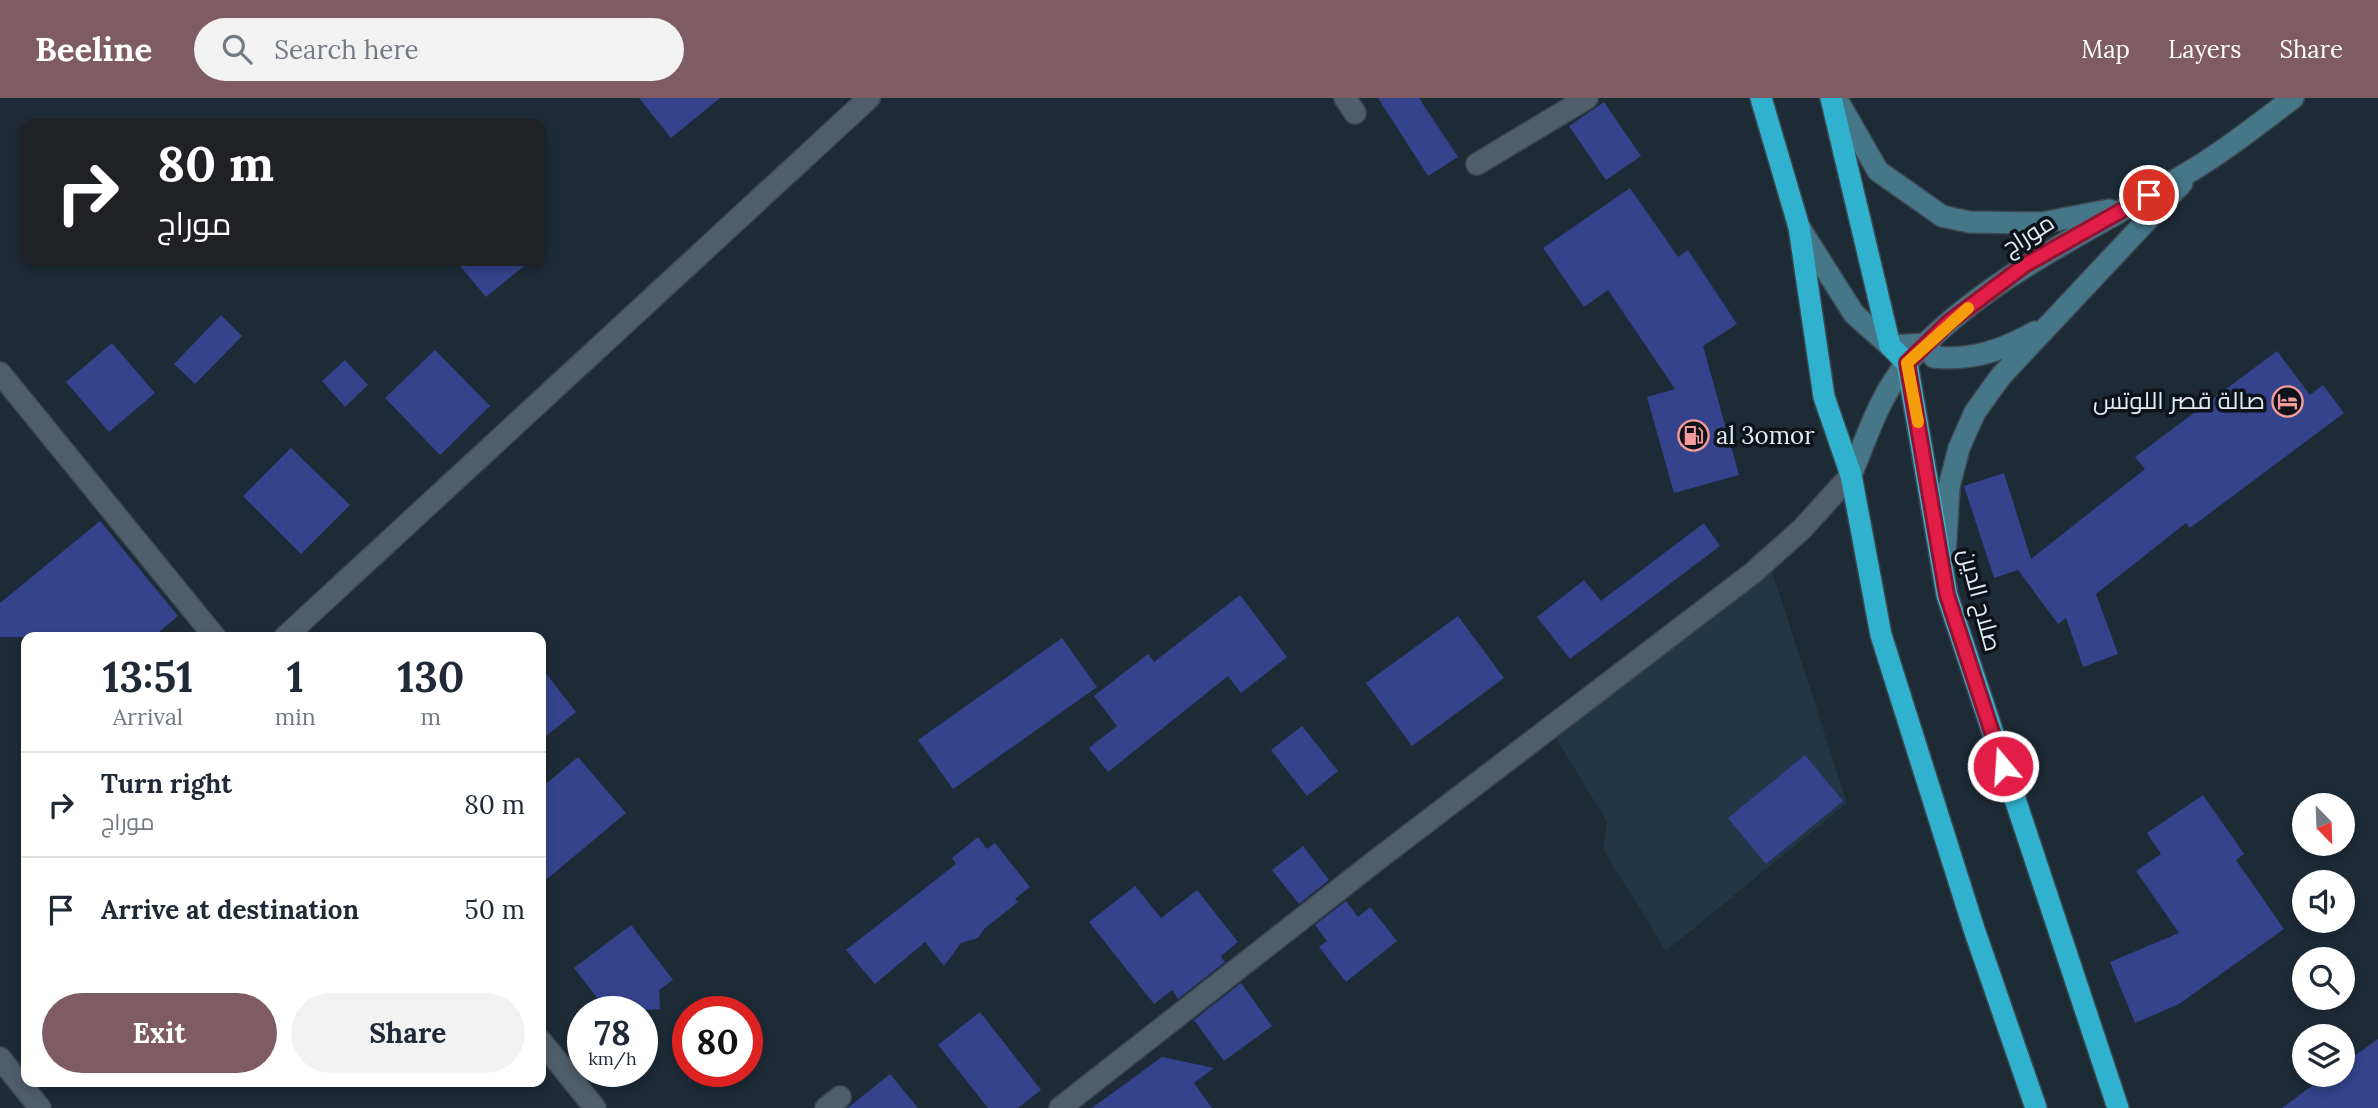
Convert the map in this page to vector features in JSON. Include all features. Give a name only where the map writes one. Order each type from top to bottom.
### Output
[{"type":"highway","points":[[1761,98],[1799,227],[1824,397],[1851,475],[1881,635],[1974,929],[2036,1108]]},
{"type":"highway","points":[[1834,98],[1890,346],[1907,363]]},
{"type":"highway","name":"صلاح الدين","points":[[1907,363],[1947,595],[2118,1108]]},
{"type":"main road","points":[[1834,98],[1878,171],[1942,216],[1969,222],[2042,223],[2108,210],[2196,168]]},
{"type":"main road","name":"موراج","points":[[1851,475],[1885,394],[1907,363],[1949,322],[2025,265],[2196,168],[2293,98]]},
{"type":"main road","points":[[1947,595],[1945,543],[1949,488],[1959,448],[1975,412],[2000,376],[2196,168]]},
{"type":"main road","points":[[1799,227],[1854,314],[1890,346],[1927,344],[1934,357],[1955,359],[1983,355],[2017,342],[2052,321]]},
{"type":"street","points":[[1477,164],[1587,98]]},
{"type":"street","points":[[290,632],[860,101]]},
{"type":"street","points":[[0,373],[211,632]]},
{"type":"street","points":[[1060,1108],[1378,859],[1754,572],[1802,528],[1851,475]]},
{"type":"street","points":[[546,1047],[595,1108]]},
{"type":"street","points":[[0,1058],[21,1084]]},
{"type":"street","points":[[23,1087],[40,1108]]},
{"type":"shaded area","points":[[1772,571],[1847,803],[1666,951],[1603,849],[1607,822],[1556,738]]},
{"type":"building","points":[[639,98],[720,98],[671,138]]},
{"type":"building","points":[[1378,98],[1419,98],[1458,157],[1428,176]]},
{"type":"building","points":[[1604,102],[1641,156],[1606,180],[1569,126]]},
{"type":"building","points":[[1630,188],[1678,257],[1688,250],[1737,324],[1703,346],[1739,475],[1674,493],[1647,397],[1675,389],[1608,290],[1584,307],[1543,248]]},
{"type":"building","points":[[460,266],[524,266],[486,297]]},
{"type":"building","points":[[221,315],[242,336],[195,384],[174,364]]},
{"type":"building","points":[[112,343],[155,393],[109,432],[66,382]]},
{"type":"building","points":[[435,350],[490,406],[440,455],[385,398]]},
{"type":"building","points":[[2277,351],[2310,395],[2323,385],[2344,413],[2190,528],[2186,523],[2096,594],[2118,654],[2083,667],[2066,618],[2058,624],[2018,570],[1994,578],[1964,486],[2004,473],[2031,559],[2145,469],[2135,457]]},
{"type":"building","points":[[345,360],[368,385],[345,407],[322,381]]},
{"type":"building","points":[[291,448],[350,505],[301,554],[243,496]]},
{"type":"building","points":[[100,521],[178,616],[159,632],[21,632],[21,637],[0,637],[0,603]]},
{"type":"building","points":[[1704,523],[1720,546],[1570,659],[1537,617],[1584,580],[1601,601]]},
{"type":"building","points":[[1240,595],[1287,657],[1241,693],[1228,676],[1108,772],[1089,748],[1117,726],[1094,696],[1148,654],[1154,662]]},
{"type":"building","points":[[1458,616],[1504,678],[1412,746],[1366,683]]},
{"type":"building","points":[[1062,638],[1097,687],[953,789],[918,740]]},
{"type":"building","points":[[546,673],[576,712],[546,736]]},
{"type":"building","points":[[1302,726],[1338,771],[1307,796],[1271,750]]},
{"type":"building","points":[[1805,755],[1843,801],[1766,864],[1728,818]]},
{"type":"building","points":[[578,757],[626,813],[546,880],[546,784]]},
{"type":"building","points":[[2203,795],[2244,854],[2236,860],[2284,929],[2179,1004],[2135,1023],[2110,962],[2179,933],[2136,871],[2161,854],[2147,833]]},
{"type":"building","points":[[978,837],[987,849],[995,843],[1030,887],[1015,899],[1018,902],[984,929],[978,938],[961,943],[944,966],[925,942],[875,984],[846,950],[956,864],[952,858]]},
{"type":"building","points":[[1303,846],[1329,880],[1299,904],[1272,870]]},
{"type":"building","points":[[1135,886],[1161,918],[1197,890],[1238,942],[1221,956],[1225,962],[1178,999],[1172,990],[1154,1004],[1089,922]]},
{"type":"building","points":[[1346,901],[1358,917],[1370,907],[1397,941],[1346,982],[1319,947],[1327,941],[1315,925]]},
{"type":"building","points":[[631,925],[673,980],[659,990],[658,1009],[658,996],[596,996],[574,968]]},
{"type":"building","points":[[1241,983],[1272,1026],[1224,1061],[1194,1020]]},
{"type":"building","points":[[980,1012],[1041,1090],[1018,1108],[988,1108],[938,1045]]},
{"type":"building","points":[[2378,1039],[2378,1108],[2282,1108],[2310,1087],[2355,1087],[2355,1055]]},
{"type":"building","points":[[1162,1057],[1214,1068],[1194,1083],[1212,1108],[1092,1108]]},
{"type":"building","points":[[890,1074],[918,1108],[847,1108],[849,1107]]},
{"type":"slow traffic","points":[[1918,422],[1907,363],[1949,322],[1968,308]]},
{"type":"place","name":"صالة قصر اللوتس","points":[[2288,401]]},
{"type":"place","name":"al 3omor","points":[[1693,436]]},
{"type":"route","points":[[2003,766],[1947,595],[1907,363],[1949,322],[2025,265],[2149,195]]}]
